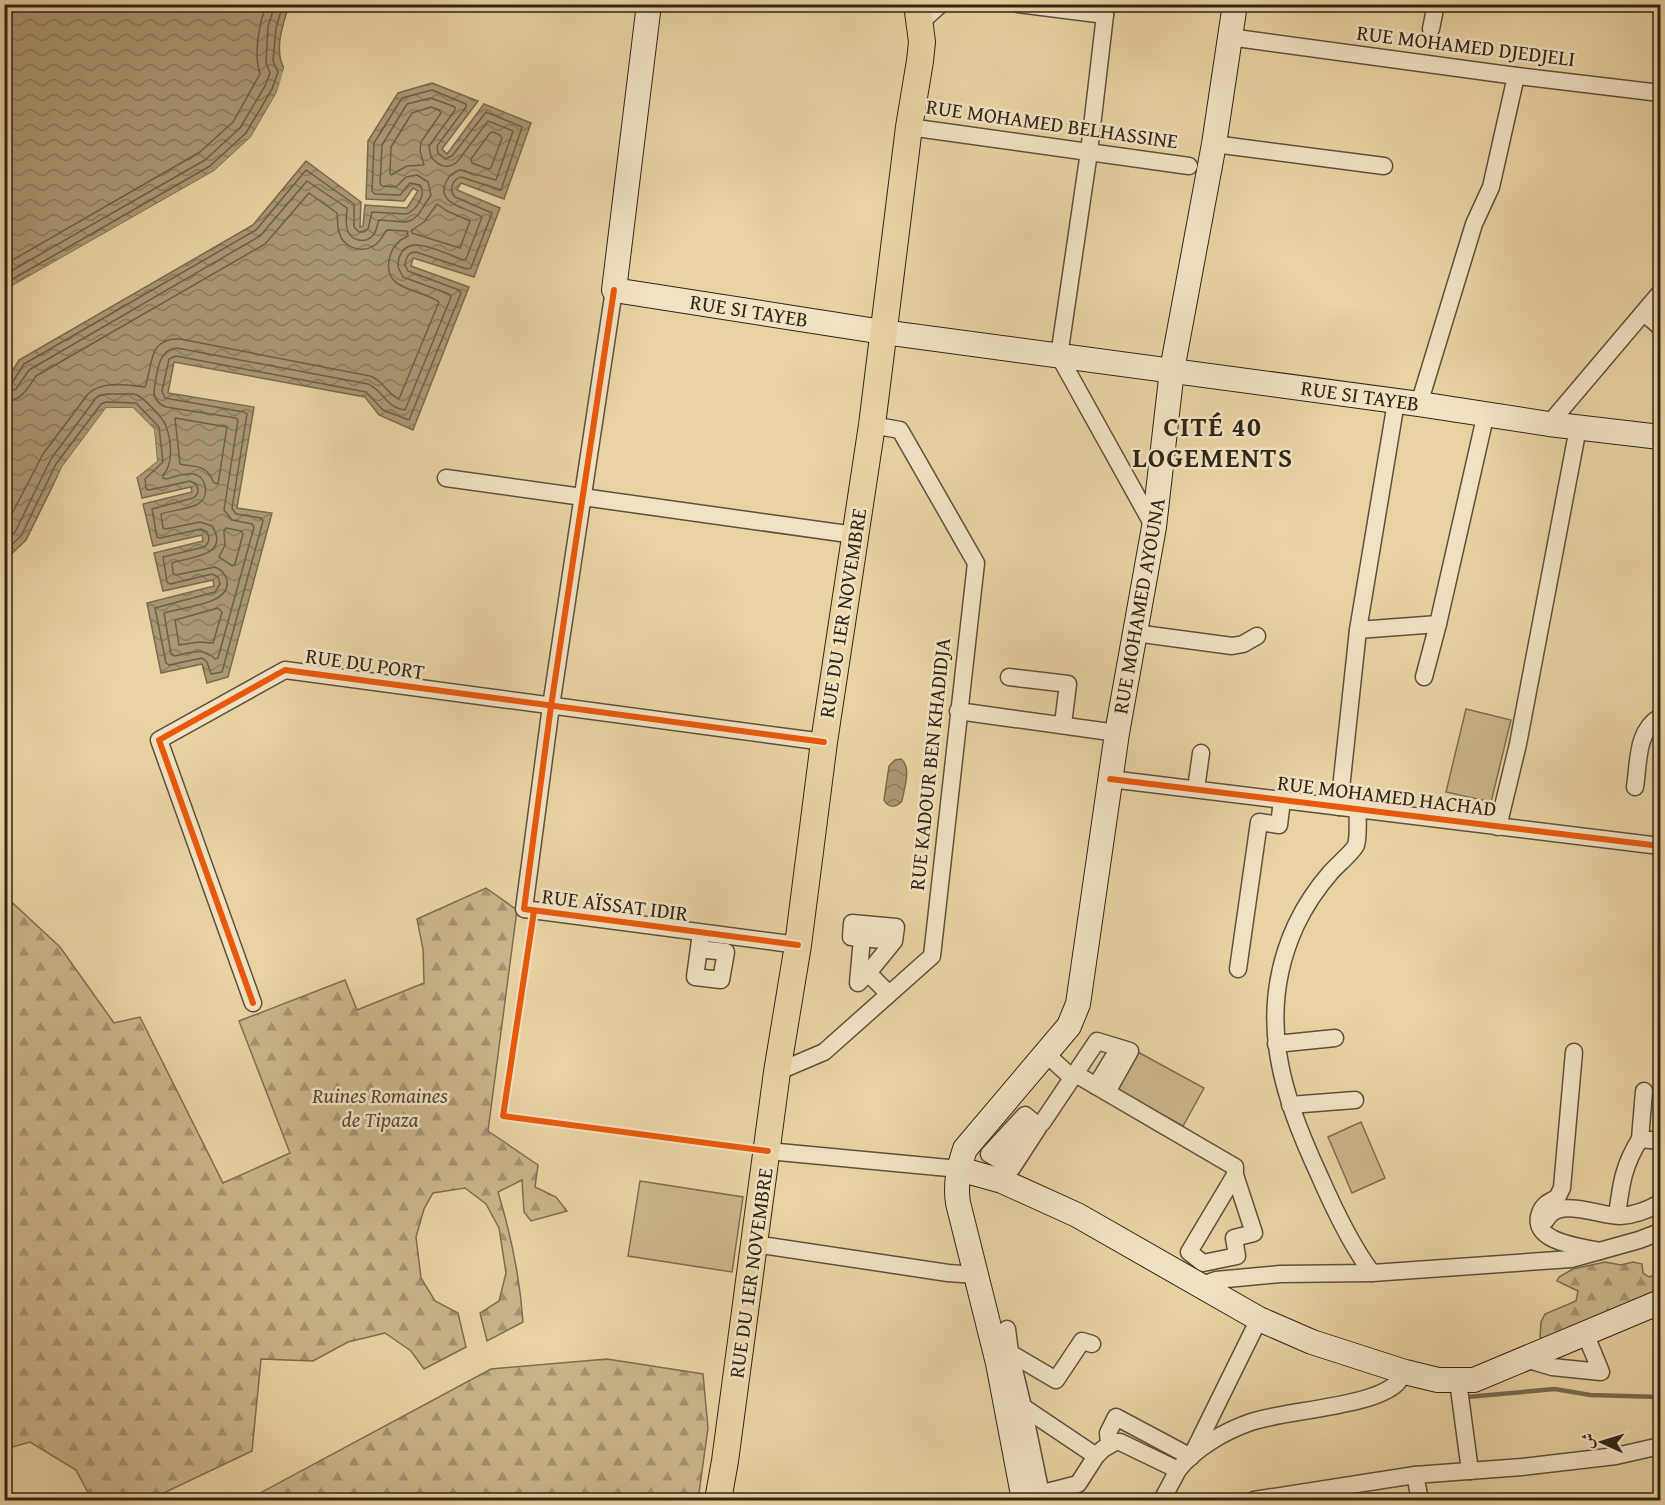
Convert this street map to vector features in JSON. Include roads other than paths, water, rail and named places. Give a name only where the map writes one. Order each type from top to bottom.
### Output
[{"type":"main road","points":[[614,290],[649,4]]},
{"type":"main road","name":"RUE MOHAMED AYOUNA","points":[[959,1169],[965,1149],[1069,1026],[1078,1004],[1117,733],[1154,526],[1172,370],[1214,144],[1235,4]]},
{"type":"main road","name":"RUE DU 1ER NOVEMBRE","points":[[718,1500],[768,1151],[777,1072],[798,945],[824,742],[872,425],[909,127],[920,61],[922,42],[919,13]]},
{"type":"main road","name":"RUE SI TAYEB","points":[[614,290],[883,332],[1486,413],[1578,428],[1660,437]]},
{"type":"main road","points":[[1041,1496],[998,1363],[958,1203],[956,1193],[959,1169],[1002,1181],[1066,1210],[1259,1319],[1312,1342],[1405,1372],[1438,1380],[1460,1390],[1474,1380],[1660,1302]]},
{"type":"street","points":[[919,13],[941,4]]},
{"type":"street","points":[[1018,4],[1104,10],[1089,152],[1059,356],[1154,526]]},
{"type":"street","points":[[1431,29],[1436,4]]},
{"type":"street","name":"RUE MOHAMED DJEDJELI","points":[[1229,37],[1660,93]]},
{"type":"street","points":[[1339,807],[1358,630],[1407,403],[1474,224],[1491,187],[1516,76]]},
{"type":"street","name":"RUE MOHAMED BELHASSINE","points":[[909,127],[1188,166]]},
{"type":"street","points":[[1214,144],[1384,166]]},
{"type":"street","points":[[552,706],[614,290]]},
{"type":"street","points":[[1549,424],[1660,293]]},
{"type":"street","points":[[1644,313],[1658,325],[1660,322]]},
{"type":"street","points":[[1424,676],[1486,413]]},
{"type":"street","name":"RUE KADOUR BEN KHADIDJA","points":[[777,1072],[824,1052],[932,956],[976,563],[900,430],[872,425]]},
{"type":"street","points":[[1498,827],[1518,744],[1578,428]]},
{"type":"street","points":[[446,478],[855,535]]},
{"type":"street","points":[[1358,630],[1438,624]]},
{"type":"street","points":[[1135,633],[1232,646],[1240,645],[1257,636]]},
{"type":"street","name":"RUE DU PORT","points":[[253,1003],[159,740],[285,670],[824,742]]},
{"type":"street","points":[[1009,677],[1068,684],[1063,724]]},
{"type":"street","name":"RUE AÏSSAT IDIR","points":[[552,706],[524,909],[700,941],[798,945]]},
{"type":"street","points":[[958,711],[1117,733]]},
{"type":"street","points":[[1635,787],[1642,738],[1650,724],[1660,717]]},
{"type":"street","points":[[1196,789],[1202,753]]},
{"type":"street","name":"RUE MOHAMED HACHAD","points":[[1110,779],[1660,846]]},
{"type":"street","points":[[1238,969],[1259,822],[1279,825],[1282,800]]},
{"type":"street","points":[[1358,809],[1356,846],[1329,874],[1311,898],[1296,925],[1285,953],[1276,998],[1276,1044],[1281,1074],[1290,1105],[1308,1150],[1330,1200],[1372,1273]]},
{"type":"street","points":[[863,969],[894,941],[896,927],[852,923],[851,937],[862,938],[863,969],[889,994]]},
{"type":"street","points":[[1276,1044],[1335,1038]]},
{"type":"street","points":[[1000,1161],[1026,1127],[1042,1123],[1091,1083],[1130,1051],[1114,1046],[1091,1083]]},
{"type":"street","points":[[1574,1052],[1562,1188],[1557,1198],[1542,1208],[1538,1218],[1540,1227],[1551,1239],[1601,1251]]},
{"type":"street","points":[[1046,1054],[1068,1074],[1091,1083],[1236,1167],[1235,1175],[1189,1252],[1203,1263],[1237,1256],[1234,1238],[1254,1233],[1235,1175]]},
{"type":"street","points":[[1617,1215],[1621,1180],[1629,1158],[1640,1139],[1644,1091]]},
{"type":"street","points":[[1290,1105],[1355,1100]]},
{"type":"street","points":[[1640,1139],[1660,1141]]},
{"type":"street","points":[[768,1151],[959,1169]]},
{"type":"street","points":[[1557,1240],[1549,1236],[1545,1227],[1548,1215],[1557,1209],[1617,1215],[1637,1213],[1660,1203]]},
{"type":"street","points":[[1199,1286],[1216,1280],[1280,1274],[1372,1273],[1571,1259],[1660,1232]]},
{"type":"street","points":[[755,1244],[948,1273],[976,1275]]},
{"type":"street","points":[[1191,1456],[1259,1319]]},
{"type":"street","points":[[1007,1329],[1010,1353],[1041,1496],[1078,1484],[1096,1456],[1109,1444],[1120,1442],[1178,1470]]},
{"type":"street","points":[[1525,1359],[1552,1367],[1601,1372],[1585,1333]]},
{"type":"street","points":[[1010,1353],[1056,1380],[1082,1341],[1092,1344]]},
{"type":"street","points":[[1162,1500],[1178,1470],[1191,1456],[1227,1432],[1252,1421],[1365,1399],[1391,1388],[1398,1383],[1405,1372]]},
{"type":"street","points":[[1460,1390],[1470,1471]]},
{"type":"street","points":[[1023,1407],[1096,1456]]},
{"type":"street","points":[[1109,1444],[1108,1433],[1119,1411],[1191,1456]]},
{"type":"street","points":[[1254,1500],[1415,1475],[1660,1450]]},
{"type":"street","points":[[1415,1475],[1420,1500]]},
{"type":"water","points":[[5,5],[289,5],[279,46],[281,63],[285,70],[277,92],[251,137],[214,171],[5,290]]},
{"type":"water","points":[[432,83],[478,101],[442,149],[447,154],[484,104],[531,123],[504,199],[461,183],[457,190],[500,208],[474,277],[413,258],[411,266],[469,287],[413,430],[379,415],[365,397],[174,362],[168,393],[254,407],[237,508],[272,513],[228,677],[207,683],[202,664],[161,673],[147,603],[214,586],[213,580],[163,591],[154,553],[203,541],[202,535],[153,546],[143,504],[192,492],[191,487],[142,498],[137,477],[157,461],[154,429],[133,408],[106,408],[62,467],[26,540],[5,560],[5,383],[19,360],[253,225],[306,161],[361,202],[360,227],[363,226],[365,205],[407,208],[418,191],[413,188],[404,201],[366,199],[368,141],[398,93]]},
{"type":"water","points":[[901,759],[907,773],[902,801],[890,806],[884,800],[889,766],[895,760]]},
{"type":"waterway","points":[[1467,1397],[1555,1389],[1590,1395],[1660,1397]]},
{"type":"district","name":"CITÉ 40 LOGEMENTS","points":[[1213,442]]},
{"type":"park label","name":"Ruines Romaines de Tipaza","points":[[380,1108]]}]
